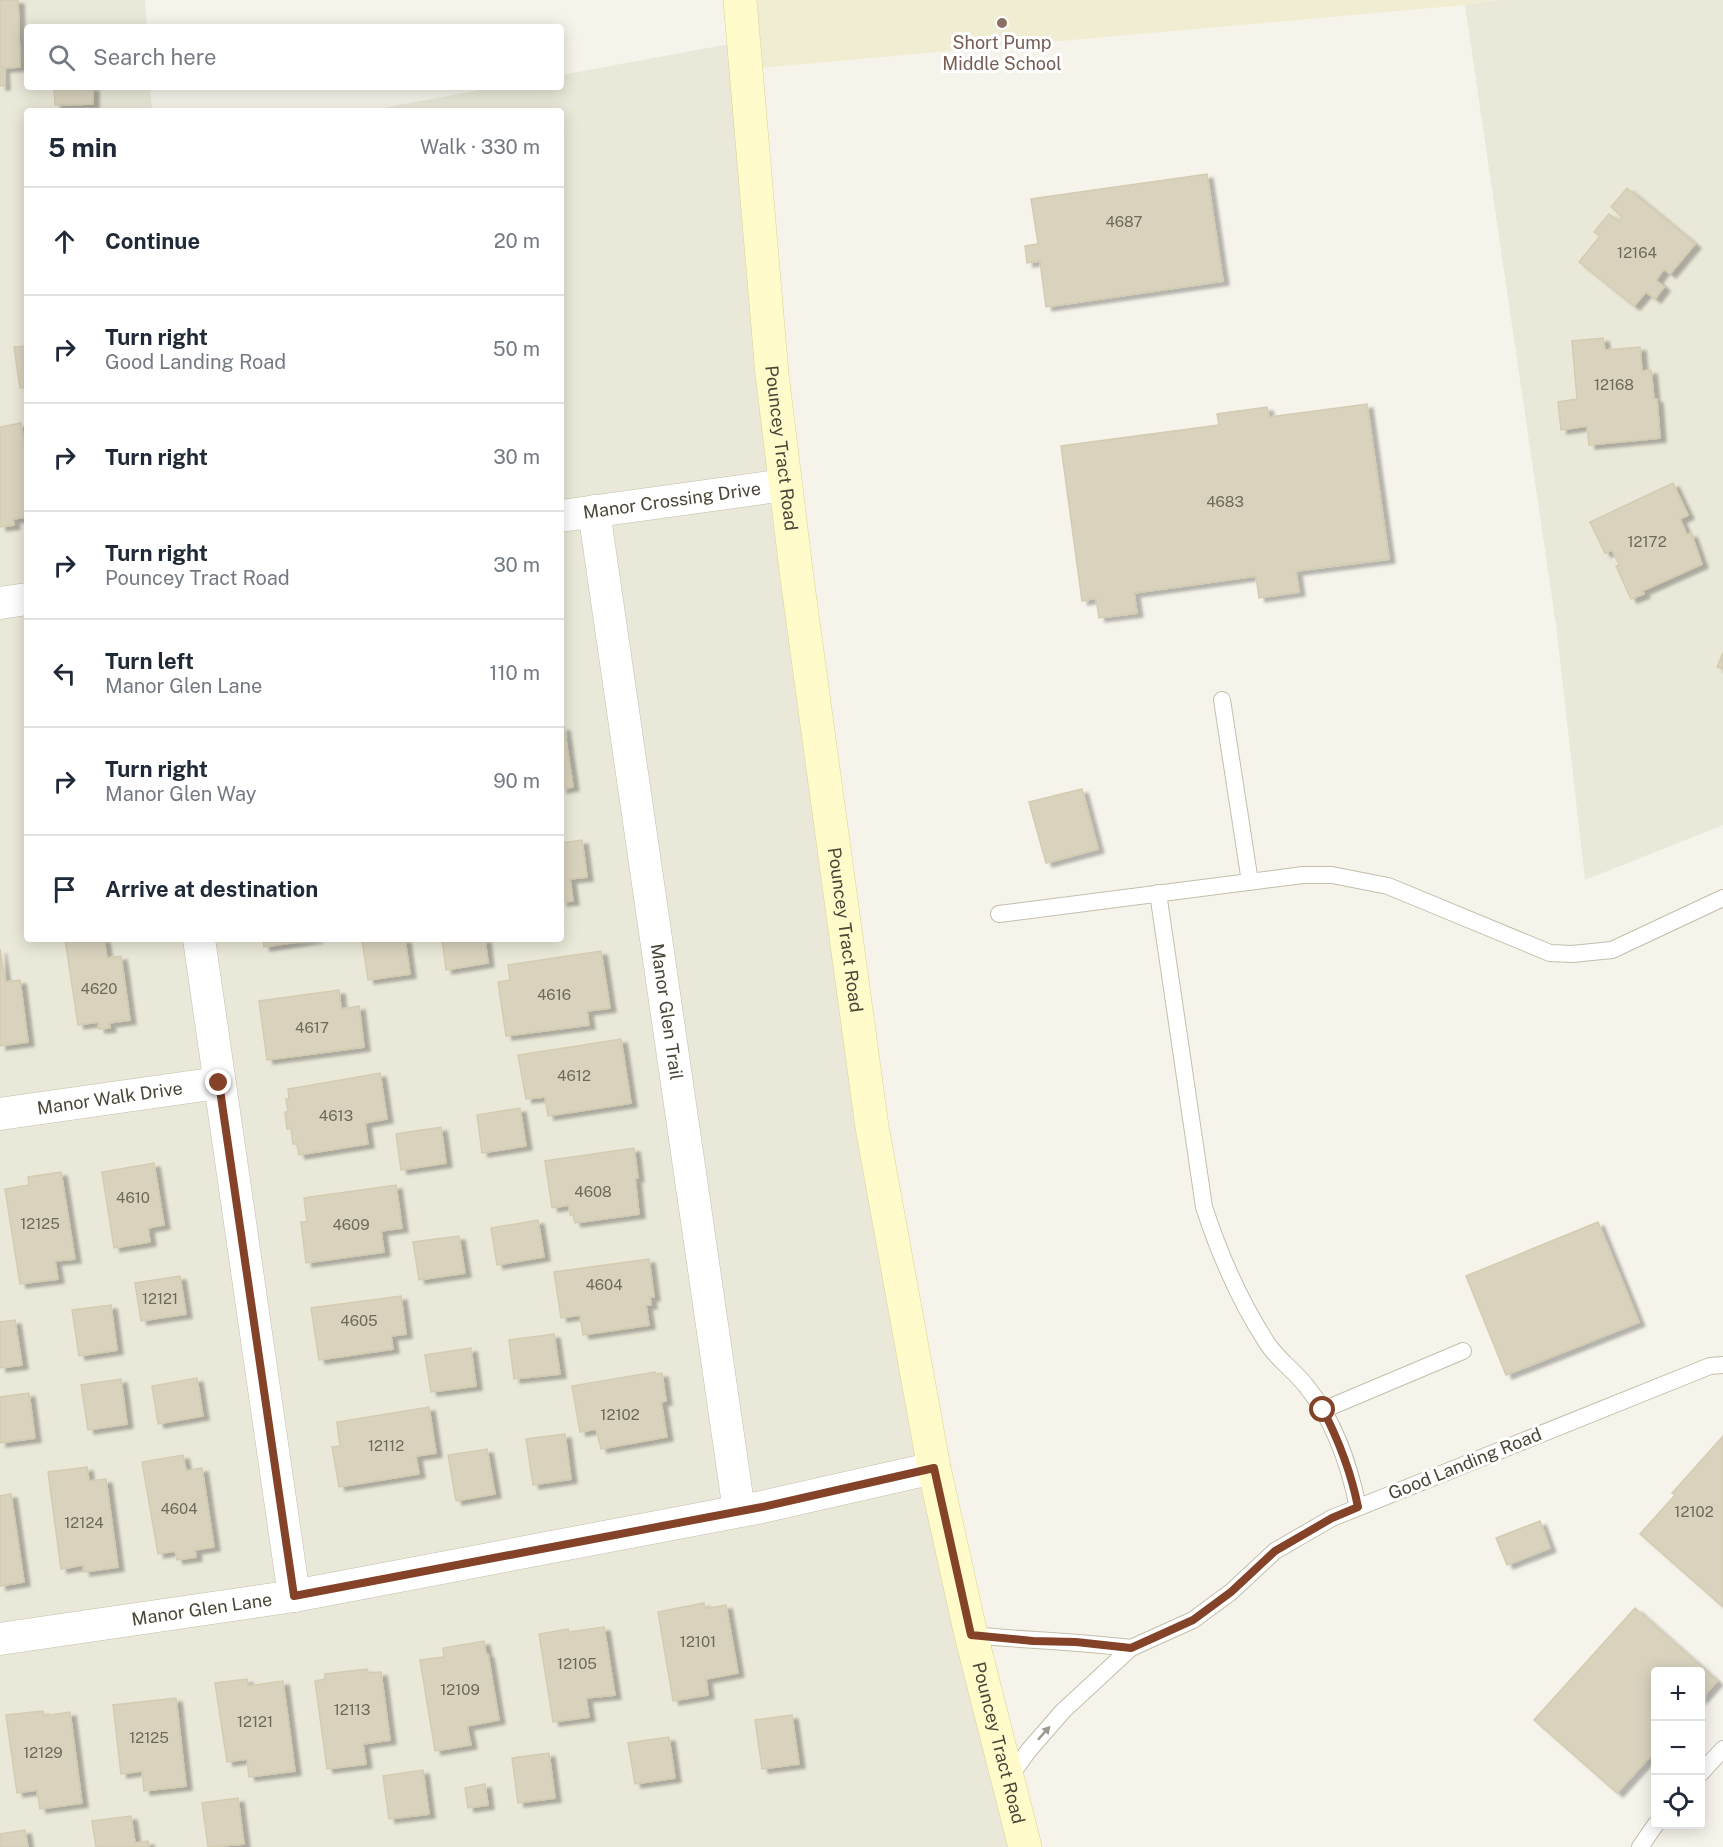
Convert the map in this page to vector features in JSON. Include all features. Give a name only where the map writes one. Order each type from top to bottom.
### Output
[{"type":"main road","name":"Pouncey Tract Road","points":[[740,0],[770,351],[785,485],[872,1127],[934,1468],[971,1635],[1025,1847]]},
{"type":"street","name":"Manor Crossing Drive","points":[[564,516],[785,485]]},
{"type":"street","name":"Manor Glen Trail","points":[[594,511],[739,1511]]},
{"type":"street","points":[[0,603],[24,599]]},
{"type":"street","points":[[199,942],[294,1596]]},
{"type":"street","name":"Manor Walk Drive","points":[[0,1114],[219,1083]]},
{"type":"street","name":"Manor Glen Lane","points":[[0,1639],[294,1596],[739,1511],[934,1468]]},
{"type":"lane","points":[[1221,700],[1250,882]]},
{"type":"lane","points":[[999,914],[1303,875],[1332,875],[1360,879],[1396,889],[1550,952],[1572,954],[1612,950],[1629,944],[1723,898]]},
{"type":"lane","points":[[1158,893],[1204,1207],[1228,1275],[1247,1312],[1269,1346],[1307,1387],[1323,1410],[1339,1441],[1351,1474],[1358,1507]]},
{"type":"lane","points":[[1323,1410],[1463,1351]]},
{"type":"lane","name":"Good Landing Road","points":[[1131,1648],[1193,1620],[1231,1592],[1275,1551],[1332,1518],[1710,1366],[1723,1365]]},
{"type":"lane","points":[[971,1635],[1131,1648]]},
{"type":"lane","points":[[1008,1779],[1029,1750],[1064,1711],[1131,1648]]},
{"type":"lane","points":[[1705,1769],[1723,1749]]},
{"type":"lane","points":[[1640,1847],[1653,1829]]},
{"type":"shaded area","points":[[0,0],[145,0],[147,24],[24,24],[24,90],[150,90],[152,108],[24,108],[24,942],[564,942],[564,108],[382,108],[481,90],[564,90],[564,74],[746,41],[882,1194],[1024,1847],[0,1847]]},
{"type":"shaded area","name":"Short Pump Middle School","points":[[745,0],[1496,0],[1465,5],[747,69]]},
{"type":"shaded area","points":[[1496,0],[1723,0],[1723,825],[1585,880],[1556,625],[1465,5]]},
{"type":"building","points":[[0,0],[18,0],[20,67],[3,68],[4,86],[0,86]]},
{"type":"building","points":[[54,90],[93,90],[93,104],[55,105]]},
{"type":"building","points":[[1207,174],[1223,281],[1046,307],[1040,261],[1027,263],[1025,246],[1038,244],[1031,199]]},
{"type":"building","points":[[1627,188],[1695,244],[1670,274],[1664,269],[1656,280],[1664,287],[1655,299],[1646,292],[1634,306],[1579,262],[1600,236],[1594,232],[1609,214],[1619,221],[1622,217],[1611,207]]},
{"type":"building","points":[[1603,338],[1605,350],[1640,347],[1642,371],[1651,370],[1654,399],[1657,399],[1660,438],[1589,445],[1587,426],[1561,430],[1558,402],[1577,399],[1572,341]]},
{"type":"building","points":[[24,346],[24,387],[20,388],[14,347]]},
{"type":"building","points":[[1367,404],[1389,559],[1296,571],[1299,592],[1259,598],[1256,576],[1134,593],[1137,613],[1099,618],[1096,598],[1082,601],[1061,446],[1219,425],[1217,414],[1267,407],[1269,417]]},
{"type":"building","points":[[21,423],[24,441],[24,517],[13,519],[14,525],[0,527],[0,427]]},
{"type":"building","points":[[1673,483],[1688,515],[1680,519],[1687,535],[1691,533],[1702,564],[1642,591],[1644,594],[1631,599],[1616,566],[1619,565],[1612,550],[1605,553],[1590,522]]},
{"type":"building","points":[[1723,653],[1723,669],[1717,667]]},
{"type":"building","points":[[564,727],[573,787],[564,788]]},
{"type":"building","points":[[1082,789],[1098,849],[1046,863],[1029,802]]},
{"type":"building","points":[[582,840],[587,877],[570,879],[573,901],[564,902],[564,843]]},
{"type":"building","points":[[65,942],[104,942],[107,958],[121,956],[130,1020],[109,1023],[110,1028],[99,1029],[98,1022],[78,1025]]},
{"type":"building","points":[[263,942],[297,942],[264,947]]},
{"type":"building","points":[[362,942],[405,942],[410,974],[368,980]]},
{"type":"building","points":[[442,942],[485,942],[488,963],[446,970]]},
{"type":"building","points":[[0,949],[5,982],[20,980],[28,1042],[0,1046]]},
{"type":"building","points":[[601,951],[610,1008],[587,1011],[589,1025],[506,1036],[498,982],[510,980],[508,965]]},
{"type":"building","points":[[339,990],[341,1009],[359,1006],[364,1047],[267,1060],[259,1001]]},
{"type":"building","points":[[621,1039],[631,1103],[548,1116],[545,1097],[526,1099],[518,1055]]},
{"type":"building","points":[[380,1073],[387,1119],[365,1123],[368,1144],[299,1155],[297,1144],[293,1144],[291,1128],[287,1129],[285,1112],[288,1112],[286,1099],[289,1099],[288,1089]]},
{"type":"building","points":[[520,1108],[526,1146],[482,1153],[477,1115]]},
{"type":"building","points":[[441,1127],[446,1163],[401,1170],[396,1134]]},
{"type":"building","points":[[634,1148],[639,1214],[575,1223],[573,1215],[570,1215],[569,1205],[552,1208],[545,1161]]},
{"type":"building","points":[[154,1163],[164,1225],[148,1228],[150,1242],[114,1248],[102,1172]]},
{"type":"building","points":[[61,1172],[75,1259],[55,1261],[58,1279],[20,1284],[5,1189],[29,1185],[28,1177]]},
{"type":"building","points":[[396,1185],[402,1228],[381,1231],[384,1252],[306,1263],[301,1222],[307,1222],[304,1198]]},
{"type":"building","points":[[538,1220],[544,1257],[497,1265],[491,1228]]},
{"type":"building","points":[[1598,1222],[1639,1322],[1506,1375],[1466,1276]]},
{"type":"building","points":[[459,1236],[465,1273],[419,1280],[413,1242]]},
{"type":"building","points":[[649,1259],[654,1297],[650,1297],[651,1305],[646,1305],[649,1325],[583,1335],[580,1315],[561,1318],[554,1272]]},
{"type":"building","points":[[180,1276],[186,1314],[141,1321],[135,1283]]},
{"type":"building","points":[[401,1296],[406,1334],[391,1336],[393,1349],[319,1360],[311,1308]]},
{"type":"building","points":[[111,1305],[117,1350],[79,1356],[72,1310]]},
{"type":"building","points":[[15,1320],[22,1365],[0,1368],[0,1322]]},
{"type":"building","points":[[554,1334],[560,1374],[514,1379],[509,1340]]},
{"type":"building","points":[[471,1348],[476,1386],[431,1392],[425,1355]]},
{"type":"building","points":[[655,1372],[656,1374],[662,1373],[666,1401],[661,1402],[667,1437],[601,1449],[596,1429],[580,1432],[572,1386]]},
{"type":"building","points":[[197,1378],[203,1416],[158,1424],[152,1386]]},
{"type":"building","points":[[121,1379],[127,1424],[88,1430],[81,1385]]},
{"type":"building","points":[[29,1393],[35,1438],[0,1443],[0,1397]]},
{"type":"building","points":[[429,1407],[436,1453],[416,1456],[419,1474],[339,1487],[332,1447],[340,1446],[337,1422]]},
{"type":"building","points":[[565,1434],[571,1479],[533,1485],[526,1439]]},
{"type":"building","points":[[1723,1436],[1723,1607],[1640,1534],[1675,1495],[1672,1493]]},
{"type":"building","points":[[487,1449],[495,1494],[456,1501],[448,1455]]},
{"type":"building","points":[[183,1455],[186,1471],[202,1468],[214,1547],[195,1550],[196,1557],[177,1560],[175,1551],[158,1554],[142,1462]]},
{"type":"building","points":[[87,1467],[89,1481],[106,1479],[118,1567],[84,1572],[83,1565],[61,1569],[48,1472]]},
{"type":"building","points":[[11,1494],[24,1582],[0,1586],[0,1496]]},
{"type":"building","points":[[1540,1521],[1550,1548],[1507,1565],[1496,1538]]},
{"type":"building","points":[[704,1603],[705,1609],[726,1605],[738,1673],[706,1679],[708,1695],[673,1701],[658,1612]]},
{"type":"building","points":[[1635,1608],[1701,1667],[1651,1667],[1651,1756],[1617,1793],[1534,1720]]},
{"type":"building","points":[[604,1627],[615,1695],[586,1698],[589,1717],[553,1722],[539,1634],[568,1629],[569,1632]]},
{"type":"building","points":[[484,1641],[499,1720],[467,1726],[471,1745],[435,1751],[420,1660],[444,1657],[443,1648]]},
{"type":"building","points":[[367,1669],[368,1673],[381,1672],[390,1740],[363,1744],[366,1764],[327,1769],[315,1681],[325,1679],[325,1674]]},
{"type":"building","points":[[1705,1670],[1717,1681],[1705,1694]]},
{"type":"building","points":[[247,1679],[248,1686],[283,1681],[295,1771],[249,1777],[247,1759],[227,1762],[215,1683]]},
{"type":"building","points":[[176,1698],[186,1786],[144,1791],[142,1771],[121,1774],[113,1705]]},
{"type":"building","points":[[43,1711],[43,1716],[70,1712],[82,1803],[40,1809],[37,1790],[17,1793],[6,1715]]},
{"type":"building","points":[[792,1715],[799,1764],[762,1769],[755,1720]]},
{"type":"building","points":[[669,1737],[675,1778],[635,1784],[628,1743]]},
{"type":"building","points":[[549,1753],[555,1798],[518,1803],[512,1758]]},
{"type":"building","points":[[423,1770],[429,1814],[389,1819],[383,1776]]},
{"type":"building","points":[[485,1784],[488,1805],[468,1808],[465,1788]]},
{"type":"building","points":[[238,1798],[244,1844],[208,1847],[202,1803]]},
{"type":"building","points":[[131,1816],[135,1843],[148,1841],[149,1847],[96,1847],[92,1821]]},
{"type":"building","points":[[25,1830],[28,1847],[0,1847],[0,1834]]},
{"type":"place","name":"Short Pump Middle School","points":[[1002,23]]},
{"type":"route","points":[[219,1083],[294,1596],[762,1507],[934,1468],[971,1635],[1131,1648],[1193,1620],[1231,1592],[1275,1551],[1332,1518],[1358,1507],[1351,1474],[1339,1441],[1323,1410]]}]
